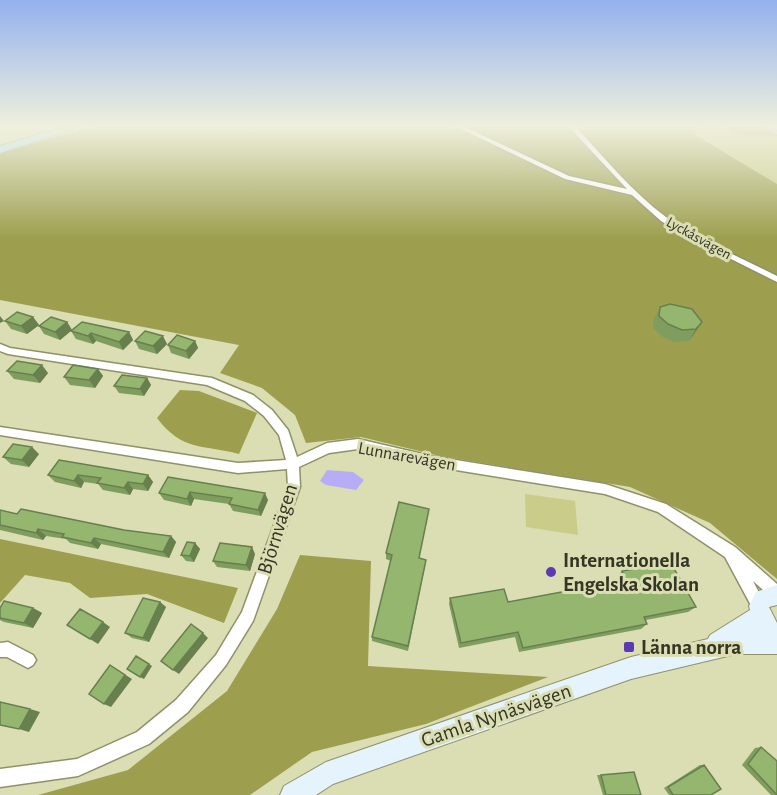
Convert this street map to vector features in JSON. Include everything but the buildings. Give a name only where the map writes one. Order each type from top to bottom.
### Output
[{"type":"street","name":"Lyckåsvägen","points":[[536,163],[567,178],[634,193],[664,219],[777,279]]},
{"type":"street","points":[[606,163],[634,193]]},
{"type":"street","name":"Björnvägen","points":[[0,347],[8,351],[208,381],[249,398],[268,412],[284,433],[293,464],[294,487],[248,616],[221,660],[182,706],[143,738],[78,767],[0,778]]},
{"type":"street","name":"Lunnarevägen","points":[[0,430],[238,468],[293,464],[327,448],[358,444],[431,461],[605,489],[662,508],[730,552],[777,594]]},
{"type":"street","name":"Lunnarevägen","points":[[730,552],[760,610]]},
{"type":"street","name":"Gamla Nynäsvägen","points":[[704,649],[760,610],[763,599],[777,594]]},
{"type":"street","points":[[760,610],[765,626],[777,638]]},
{"type":"street","name":"Gamla Nynäsvägen","points":[[293,795],[326,774],[631,668],[736,643],[777,643]]},
{"type":"street","points":[[0,650],[8,649],[28,660]]},
{"type":"green space","points":[[742,163],[777,163],[777,184]]},
{"type":"green space","points":[[525,494],[575,501],[578,535],[526,527]]},
{"type":"shaded area","points":[[0,163],[742,163],[777,184],[777,579],[710,523],[630,487],[440,456],[361,437],[306,443],[295,415],[262,388],[220,373],[239,345],[0,300]]},
{"type":"shaded area","points":[[180,390],[199,391],[257,413],[239,454],[185,442],[166,429],[157,418]]},
{"type":"shaded area","points":[[327,470],[353,472],[364,480],[356,490],[326,485],[320,481]]},
{"type":"shaded area","points":[[0,539],[238,588],[224,623],[147,594],[90,598],[70,583],[25,575],[0,603]]},
{"type":"shaded area","points":[[300,555],[371,561],[368,666],[548,677],[426,724],[312,752],[250,795],[38,795],[128,770],[227,691],[277,609]]},
{"type":"place","name":"Internationella Engelska Skolan","points":[[551,572]]},
{"type":"place","name":"Länna norra","points":[[629,647]]}]
